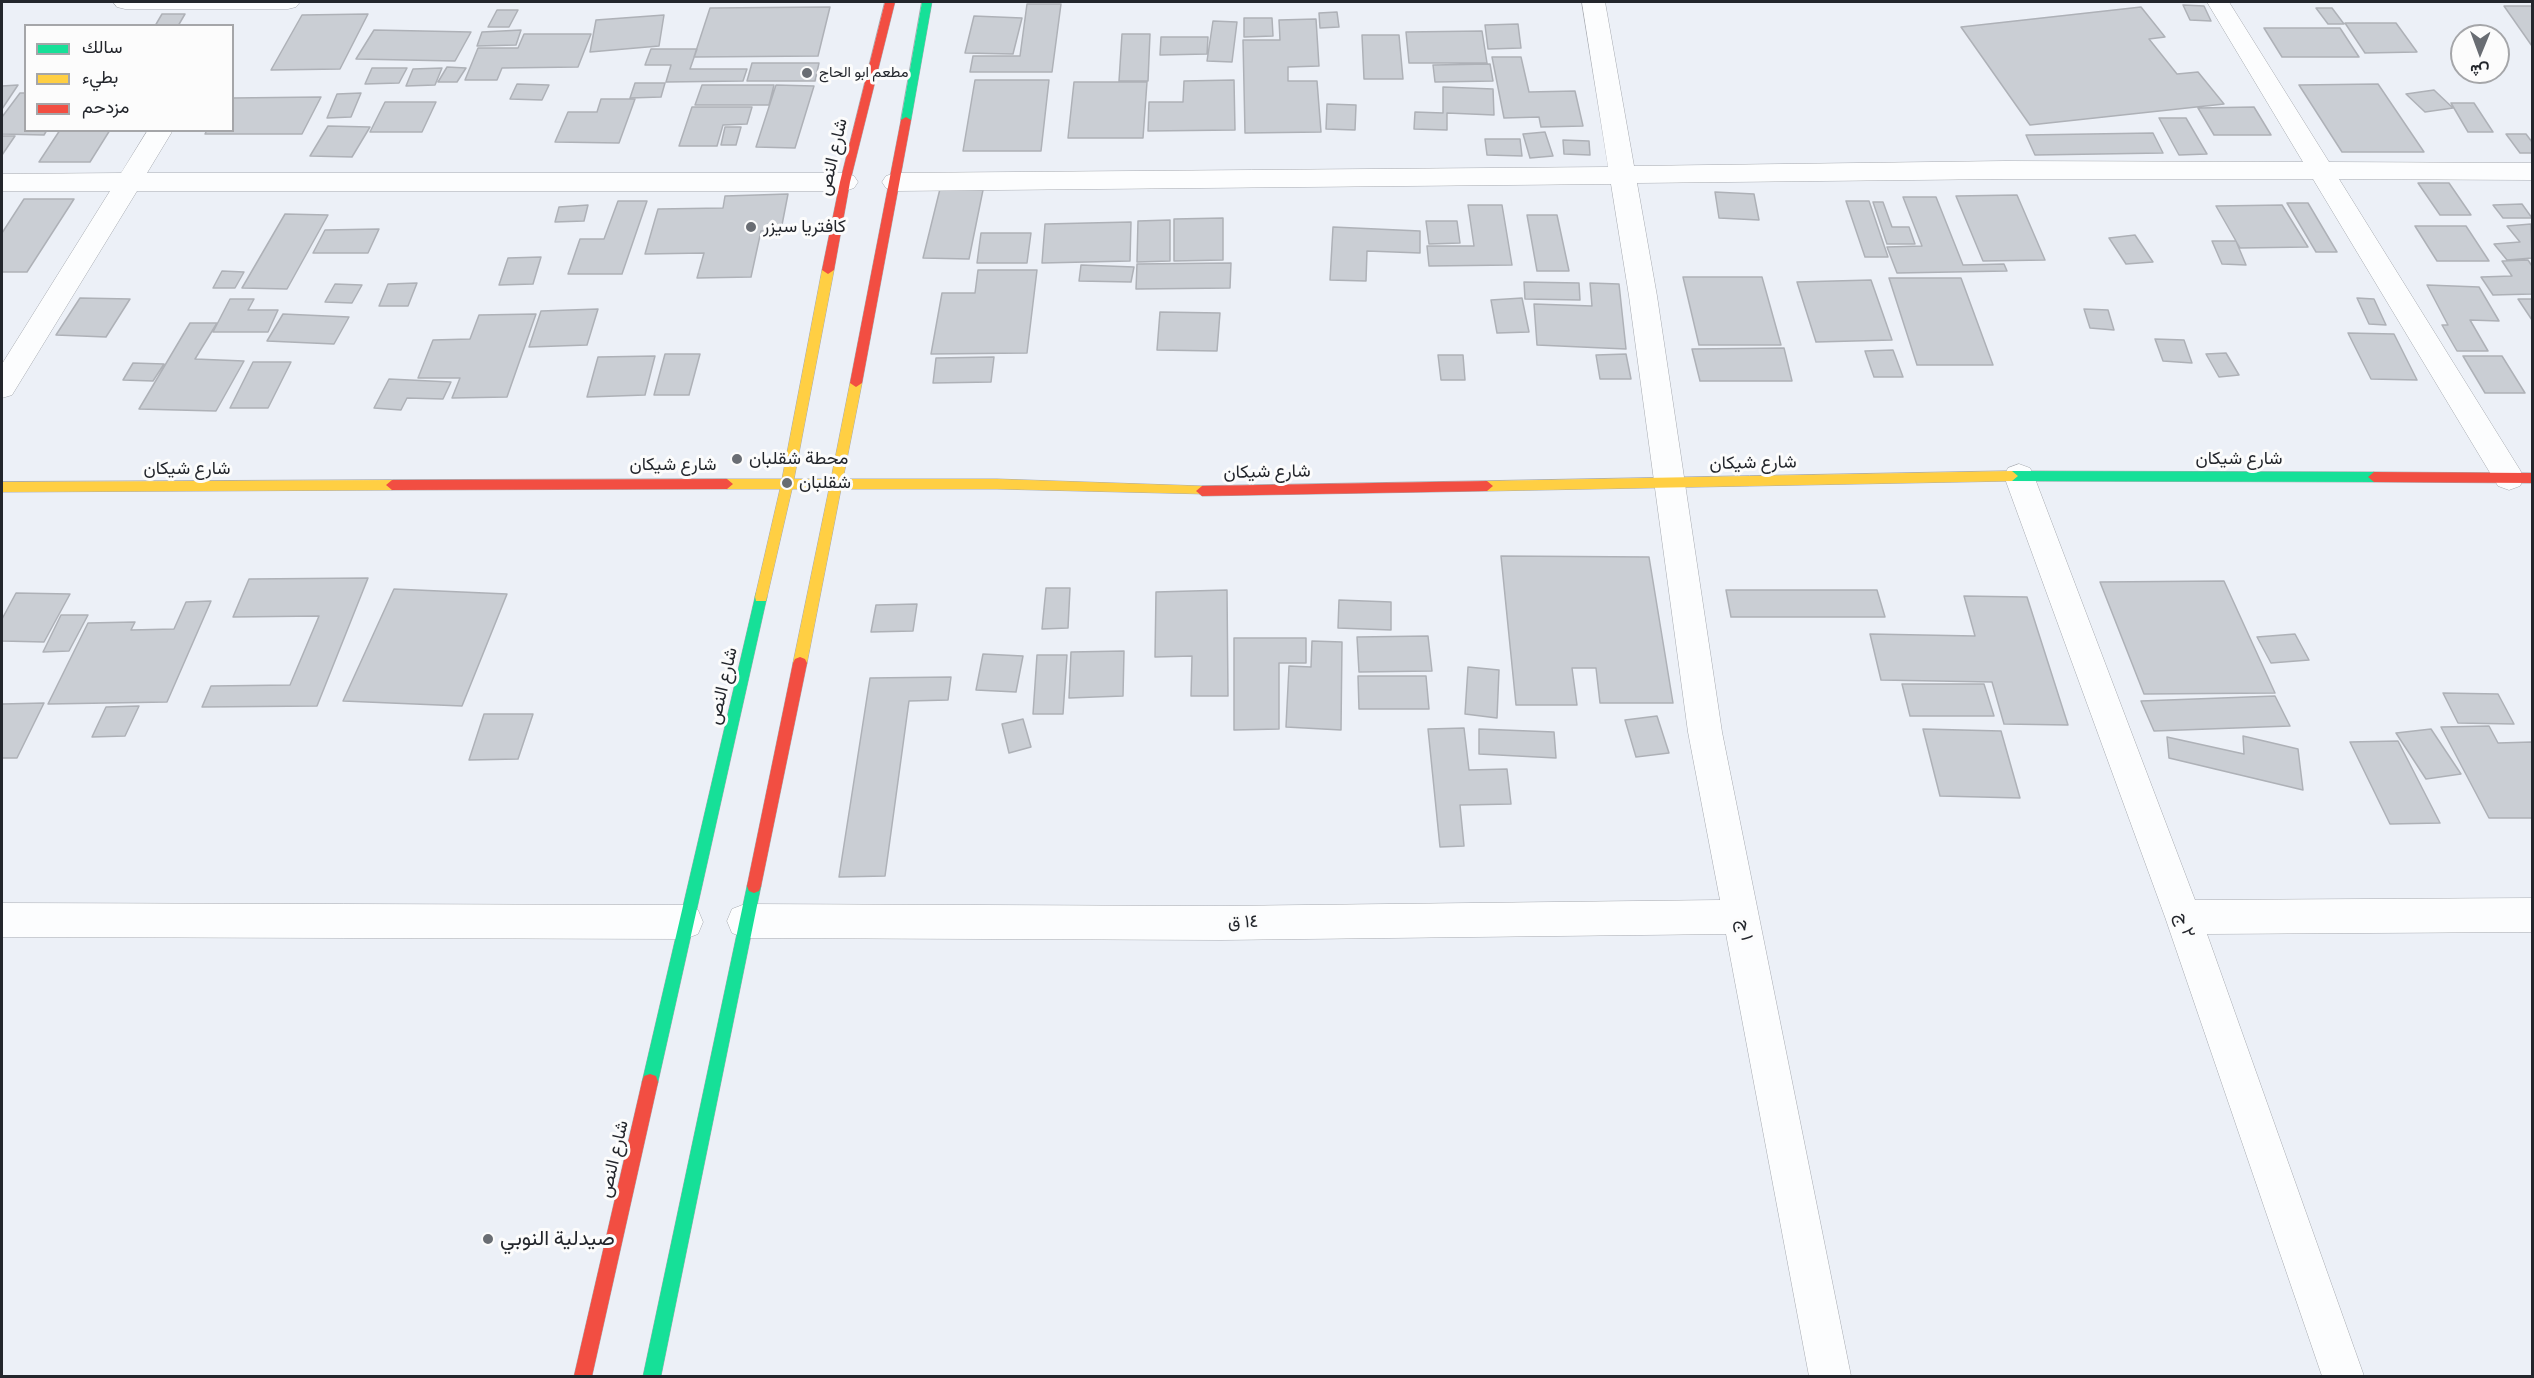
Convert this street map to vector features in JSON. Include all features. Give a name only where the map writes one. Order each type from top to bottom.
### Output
[{"type":"main road","name":"شارع النص","points":[[583,1377],[787,483],[845,182],[890,2]]},
{"type":"main road","points":[[652,1377],[837,483],[896,182],[927,2]]},
{"type":"main road","name":"شارع شيكان","points":[[2,488],[837,483],[997,484],[1198,491],[2019,476],[2521,478]]},
{"type":"street","points":[[125,2],[288,2]]},
{"type":"street","points":[[223,24],[235,2]]},
{"type":"street","name":"١ ج","points":[[1593,2],[1623,175],[1671,482],[1705,732],[1830,1377]]},
{"type":"street","points":[[2218,2],[2321,171],[2521,478]]},
{"type":"street","points":[[2,387],[160,132]]},
{"type":"street","points":[[896,182],[2005,171],[2532,171]]},
{"type":"street","points":[[2,182],[130,180],[845,182]]},
{"type":"street","name":"٢ ج","points":[[2019,476],[2182,917],[2343,1377]]},
{"type":"street","points":[[2182,917],[2532,915]]},
{"type":"street","name":"١٤ ق","points":[[745,921],[1221,923],[1742,917]]},
{"type":"street","points":[[2,921],[685,922]]},
{"type":"building","points":[[1027,4],[1061,4],[1052,72],[970,72],[973,56],[1020,56]]},
{"type":"building","points":[[2183,5],[2204,6],[2211,21],[2190,20]]},
{"type":"building","points":[[2504,6],[2532,6],[2532,46]]},
{"type":"building","points":[[830,7],[818,56],[694,57],[710,8]]},
{"type":"building","points":[[2141,7],[2165,37],[2149,39],[2177,74],[2198,72],[2224,104],[2030,125],[1961,27]]},
{"type":"building","points":[[2316,8],[2332,8],[2344,24],[2328,24]]},
{"type":"building","points":[[497,10],[518,10],[509,27],[488,27]]},
{"type":"building","points":[[1337,12],[1339,27],[1320,28],[1319,13]]},
{"type":"building","points":[[162,14],[185,14],[179,24],[156,24]]},
{"type":"building","points":[[368,14],[340,69],[271,70],[302,15]]},
{"type":"building","points":[[664,15],[659,46],[590,52],[596,20]]},
{"type":"building","points":[[974,16],[1022,18],[1013,54],[965,53]]},
{"type":"building","points":[[1244,18],[1272,18],[1273,36],[1244,37]]},
{"type":"building","points":[[1316,19],[1319,66],[1288,67],[1288,81],[1317,81],[1321,132],[1245,133],[1243,40],[1280,40],[1279,20]]},
{"type":"building","points":[[1213,21],[1237,22],[1232,62],[1207,61]]},
{"type":"building","points":[[2345,23],[2396,23],[2417,52],[2365,53]]},
{"type":"building","points":[[1518,24],[1521,48],[1488,49],[1485,25]]},
{"type":"building","points":[[2264,28],[2340,28],[2359,57],[2282,57]]},
{"type":"building","points":[[374,30],[471,32],[455,61],[356,59]]},
{"type":"building","points":[[521,30],[516,45],[477,46],[482,32]]},
{"type":"building","points":[[1482,31],[1487,63],[1409,63],[1406,32]]},
{"type":"building","points":[[524,34],[591,34],[578,67],[502,68],[497,80],[465,80],[478,48],[518,48]]},
{"type":"building","points":[[1122,34],[1150,34],[1148,81],[1119,81]]},
{"type":"building","points":[[1362,35],[1399,35],[1403,79],[1364,79]]},
{"type":"building","points":[[1161,37],[1208,37],[1207,54],[1160,55]]},
{"type":"building","points":[[651,49],[697,49],[690,69],[747,69],[743,81],[666,82],[671,65],[645,65]]},
{"type":"building","points":[[1492,57],[1521,57],[1529,92],[1575,91],[1583,126],[1541,127],[1539,117],[1504,118]]},
{"type":"building","points":[[752,63],[819,63],[815,81],[747,81]]},
{"type":"building","points":[[1490,64],[1493,81],[1435,82],[1433,65]]},
{"type":"building","points":[[447,67],[466,68],[457,82],[438,82]]},
{"type":"building","points":[[372,68],[407,68],[399,83],[365,84]]},
{"type":"building","points":[[442,68],[435,85],[406,86],[413,69]]},
{"type":"building","points":[[975,80],[1049,80],[1041,151],[963,151]]},
{"type":"building","points":[[1234,80],[1235,130],[1148,131],[1149,102],[1183,102],[1184,81]]},
{"type":"building","points":[[1074,82],[1147,82],[1143,138],[1068,138]]},
{"type":"building","points":[[635,83],[665,83],[661,97],[630,98]]},
{"type":"building","points":[[517,84],[549,85],[542,100],[510,99]]},
{"type":"building","points":[[2378,84],[2424,152],[2342,152],[2299,85]]},
{"type":"building","points":[[18,85],[2,109],[2,86]]},
{"type":"building","points":[[702,85],[774,85],[769,105],[695,105]]},
{"type":"building","points":[[776,85],[814,86],[795,148],[756,147]]},
{"type":"building","points":[[1443,87],[1493,89],[1494,115],[1447,113],[1447,130],[1414,129],[1415,112],[1443,113]]},
{"type":"building","points":[[2434,90],[2453,108],[2425,112],[2406,94]]},
{"type":"building","points":[[20,93],[24,93],[24,132],[46,132],[44,135],[2,134],[2,117]]},
{"type":"building","points":[[361,93],[351,117],[327,118],[337,94]]},
{"type":"building","points":[[321,97],[302,134],[205,134],[206,132],[234,132],[234,98]]},
{"type":"building","points":[[601,99],[635,99],[619,143],[555,142],[568,112],[597,112]]},
{"type":"building","points":[[385,102],[436,102],[422,132],[370,132]]},
{"type":"building","points":[[2451,103],[2474,103],[2493,132],[2468,132]]},
{"type":"building","points":[[1327,104],[1356,105],[1355,130],[1326,129]]},
{"type":"building","points":[[692,107],[752,107],[747,124],[723,125],[717,146],[679,146]]},
{"type":"building","points":[[2254,107],[2271,135],[2214,135],[2198,108]]},
{"type":"building","points":[[2159,118],[2186,118],[2207,154],[2179,155]]},
{"type":"building","points":[[328,126],[370,127],[352,157],[310,156]]},
{"type":"building","points":[[725,127],[741,127],[736,145],[721,145]]},
{"type":"building","points":[[59,132],[109,132],[90,162],[39,162]]},
{"type":"building","points":[[1545,132],[1553,156],[1530,158],[1523,134]]},
{"type":"building","points":[[2153,133],[2163,153],[2035,155],[2026,135]]},
{"type":"building","points":[[2506,134],[2526,134],[2532,142],[2532,153],[2520,153]]},
{"type":"building","points":[[2,136],[15,136],[2,155]]},
{"type":"building","points":[[1485,139],[1520,139],[1522,156],[1487,155]]},
{"type":"building","points":[[1563,140],[1589,141],[1590,155],[1564,154]]},
{"type":"building","points":[[2418,183],[2449,183],[2471,215],[2440,215]]},
{"type":"building","points":[[940,189],[983,190],[969,259],[923,258]]},
{"type":"building","points":[[1715,192],[1754,194],[1759,220],[1719,218]]},
{"type":"building","points":[[788,194],[781,230],[761,231],[751,277],[697,278],[704,253],[645,254],[658,209],[723,208],[725,196]]},
{"type":"building","points":[[2017,195],[2045,260],[1983,261],[1956,196]]},
{"type":"building","points":[[1903,197],[1936,197],[1963,265],[2004,264],[2007,271],[1897,273],[1887,247],[1922,246]]},
{"type":"building","points":[[24,199],[74,199],[27,272],[2,272],[2,233]]},
{"type":"building","points":[[618,201],[647,201],[622,274],[568,274],[580,239],[604,239]]},
{"type":"building","points":[[1846,201],[1869,201],[1888,257],[1865,257]]},
{"type":"building","points":[[1873,202],[1883,202],[1892,227],[1909,227],[1915,244],[1887,244]]},
{"type":"building","points":[[2287,203],[2308,203],[2337,252],[2316,252]]},
{"type":"building","points":[[2522,204],[2532,218],[2503,218],[2493,205]]},
{"type":"building","points":[[588,205],[584,221],[555,222],[559,207]]},
{"type":"building","points":[[1468,205],[1502,205],[1512,265],[1429,266],[1427,246],[1474,246]]},
{"type":"building","points":[[2282,205],[2308,247],[2240,248],[2216,206]]},
{"type":"building","points":[[285,214],[328,215],[287,289],[242,288]]},
{"type":"building","points":[[1527,215],[1557,215],[1569,271],[1537,271]]},
{"type":"building","points":[[1223,218],[1223,260],[1174,261],[1174,219]]},
{"type":"building","points":[[1170,220],[1170,261],[1137,262],[1138,221]]},
{"type":"building","points":[[1426,221],[1457,221],[1460,243],[1429,244]]},
{"type":"building","points":[[1131,222],[1130,261],[1042,263],[1045,224]]},
{"type":"building","points":[[2531,224],[2532,258],[2507,260],[2494,244],[2520,242],[2507,226]]},
{"type":"building","points":[[2415,226],[2466,226],[2489,261],[2437,261]]},
{"type":"building","points":[[1333,227],[1420,231],[1420,253],[1367,251],[1366,281],[1330,280]]},
{"type":"building","points":[[379,229],[368,253],[313,253],[325,230]]},
{"type":"building","points":[[981,233],[1031,233],[1027,263],[977,263]]},
{"type":"building","points":[[2135,235],[2153,262],[2126,264],[2109,238]]},
{"type":"building","points":[[2212,241],[2236,241],[2246,265],[2222,264]]},
{"type":"building","points":[[541,257],[533,284],[499,285],[508,258]]},
{"type":"building","points":[[2528,260],[2532,266],[2532,294],[2493,295],[2481,277],[2512,276],[2502,261]]},
{"type":"building","points":[[1231,263],[1230,288],[1136,289],[1137,264]]},
{"type":"building","points":[[1081,265],[1134,267],[1131,282],[1079,281]]},
{"type":"building","points":[[978,270],[1037,270],[1027,353],[931,354],[942,293],[975,293]]},
{"type":"building","points":[[222,271],[244,272],[235,288],[213,288]]},
{"type":"building","points":[[1683,277],[1762,277],[1781,345],[1699,345]]},
{"type":"building","points":[[1889,278],[1961,278],[1993,365],[1917,365]]},
{"type":"building","points":[[1871,280],[1892,340],[1816,342],[1797,282]]},
{"type":"building","points":[[1524,282],[1579,283],[1580,300],[1525,299]]},
{"type":"building","points":[[417,283],[408,306],[379,306],[388,284]]},
{"type":"building","points":[[1590,283],[1619,284],[1626,349],[1537,345],[1534,304],[1592,306]]},
{"type":"building","points":[[335,284],[362,285],[352,303],[325,302]]},
{"type":"building","points":[[2427,285],[2479,287],[2499,321],[2470,320],[2488,351],[2457,351],[2442,325],[2448,325]]},
{"type":"building","points":[[80,298],[130,299],[106,337],[56,335]]},
{"type":"building","points":[[1522,298],[1529,332],[1497,333],[1491,300]]},
{"type":"building","points":[[2357,298],[2374,299],[2386,325],[2369,324]]},
{"type":"building","points":[[230,299],[254,299],[248,310],[278,310],[268,332],[213,332]]},
{"type":"building","points":[[2518,299],[2532,299],[2532,320]]},
{"type":"building","points":[[598,309],[587,345],[529,347],[541,311]]},
{"type":"building","points":[[2084,309],[2108,310],[2114,330],[2090,328]]},
{"type":"building","points":[[1160,312],[1220,313],[1217,351],[1157,350]]},
{"type":"building","points":[[283,314],[349,317],[334,344],[267,341]]},
{"type":"building","points":[[536,314],[507,397],[452,398],[460,378],[418,378],[433,340],[470,339],[479,315]]},
{"type":"building","points":[[190,323],[217,323],[195,359],[244,361],[216,411],[139,409]]},
{"type":"building","points":[[2348,333],[2394,334],[2417,380],[2371,379]]},
{"type":"building","points":[[2155,339],[2184,340],[2192,363],[2163,361]]},
{"type":"building","points":[[1784,348],[1792,381],[1700,381],[1692,349]]},
{"type":"building","points":[[1893,350],[1903,377],[1874,377],[1865,351]]},
{"type":"building","points":[[2226,353],[2239,375],[2219,377],[2206,354]]},
{"type":"building","points":[[665,354],[700,354],[689,395],[654,395]]},
{"type":"building","points":[[1626,354],[1631,379],[1600,379],[1596,355]]},
{"type":"building","points":[[1438,355],[1463,355],[1465,380],[1441,380]]},
{"type":"building","points":[[655,356],[645,395],[587,397],[598,357]]},
{"type":"building","points":[[2463,356],[2502,356],[2525,393],[2485,393]]},
{"type":"building","points":[[994,357],[991,382],[933,383],[936,358]]},
{"type":"building","points":[[253,362],[291,362],[268,408],[230,408]]},
{"type":"building","points":[[133,363],[164,364],[153,381],[123,380]]},
{"type":"building","points":[[389,379],[451,382],[443,399],[407,398],[401,410],[374,408]]},
{"type":"building","points":[[1501,556],[1649,557],[1673,703],[1600,703],[1596,668],[1572,668],[1577,705],[1516,705]]},
{"type":"building","points":[[368,578],[317,706],[202,707],[211,686],[290,685],[319,616],[233,617],[249,579]]},
{"type":"building","points":[[2224,581],[2275,693],[2144,694],[2100,582]]},
{"type":"building","points":[[1046,588],[1070,588],[1068,628],[1042,629]]},
{"type":"building","points":[[394,589],[507,594],[462,706],[343,701]]},
{"type":"building","points":[[1227,590],[1228,696],[1191,696],[1192,656],[1155,657],[1156,592]]},
{"type":"building","points":[[1726,590],[1877,590],[1885,617],[1731,617]]},
{"type":"building","points":[[16,593],[70,594],[44,642],[2,641],[2,619]]},
{"type":"building","points":[[1964,596],[2027,597],[2068,725],[2004,724],[1992,682],[1881,680],[1870,634],[1975,636]]},
{"type":"building","points":[[1339,600],[1391,602],[1391,630],[1338,628]]},
{"type":"building","points":[[211,601],[167,702],[48,704],[88,623],[135,622],[131,630],[174,629],[186,602]]},
{"type":"building","points":[[917,604],[913,631],[871,632],[876,605]]},
{"type":"building","points":[[61,615],[88,615],[69,651],[43,652]]},
{"type":"building","points":[[2295,634],[2309,660],[2271,663],[2257,637]]},
{"type":"building","points":[[1428,636],[1432,671],[1359,672],[1357,637]]},
{"type":"building","points":[[1234,638],[1306,638],[1306,663],[1279,663],[1279,729],[1234,730]]},
{"type":"building","points":[[1312,641],[1342,642],[1341,730],[1286,727],[1289,666],[1311,667]]},
{"type":"building","points":[[1124,651],[1123,696],[1069,698],[1071,652]]},
{"type":"building","points":[[983,654],[1023,656],[1016,692],[976,690]]},
{"type":"building","points":[[1037,655],[1067,655],[1063,714],[1033,714]]},
{"type":"building","points":[[1468,667],[1499,670],[1497,718],[1465,714]]},
{"type":"building","points":[[1358,676],[1426,676],[1429,709],[1359,709]]},
{"type":"building","points":[[951,677],[948,700],[909,701],[885,876],[839,877],[870,678]]},
{"type":"building","points":[[1902,684],[1984,684],[1994,716],[1910,716]]},
{"type":"building","points":[[2443,693],[2498,694],[2514,724],[2458,723]]},
{"type":"building","points":[[2275,696],[2290,726],[2154,731],[2141,701]]},
{"type":"building","points":[[44,703],[17,758],[2,758],[2,704]]},
{"type":"building","points":[[139,706],[125,736],[92,737],[106,707]]},
{"type":"building","points":[[484,714],[533,714],[518,759],[469,760]]},
{"type":"building","points":[[1657,716],[1669,753],[1636,757],[1625,720]]},
{"type":"building","points":[[1023,719],[1031,747],[1009,753],[1002,724]]},
{"type":"building","points":[[2489,726],[2498,743],[2532,742],[2532,818],[2489,818],[2441,727]]},
{"type":"building","points":[[1464,728],[1469,770],[1507,769],[1511,804],[1460,805],[1464,846],[1440,847],[1428,729]]},
{"type":"building","points":[[1479,729],[1554,732],[1556,758],[1479,754]]},
{"type":"building","points":[[1923,729],[2001,731],[2020,798],[1940,796]]},
{"type":"building","points":[[2431,729],[2461,774],[2426,779],[2396,733]]},
{"type":"building","points":[[2243,736],[2298,749],[2303,790],[2169,758],[2167,737],[2244,754]]},
{"type":"building","points":[[2398,741],[2440,823],[2390,824],[2350,742]]},
{"type":"traffic: fast","points":[[906,120],[927,2]]},
{"type":"traffic: fast","points":[[2012,476],[2374,477]]},
{"type":"traffic: fast","points":[[650,1082],[761,597]]},
{"type":"traffic: fast","points":[[652,1376],[754,886]]},
{"type":"traffic: slow","points":[[761,597],[787,483],[828,270]]},
{"type":"traffic: slow","points":[[800,663],[856,383]]},
{"type":"traffic: slow","points":[[1487,486],[2012,476]]},
{"type":"traffic: slow","points":[[727,484],[997,484],[1202,491]]},
{"type":"traffic: slow","points":[[2,487],[392,485]]},
{"type":"traffic: jam","points":[[828,270],[845,182],[890,2]]},
{"type":"traffic: jam","points":[[856,383],[906,120]]},
{"type":"traffic: jam","points":[[2374,477],[2532,478]]},
{"type":"traffic: jam","points":[[392,485],[727,484]]},
{"type":"traffic: jam","points":[[1202,491],[1487,486]]},
{"type":"traffic: jam","points":[[754,886],[800,663]]},
{"type":"traffic: jam","points":[[583,1376],[650,1082]]},
{"type":"place","name":"مطعم ابو الحاج","points":[[807,73]]},
{"type":"place","name":"كافتريا سيزر","points":[[751,227]]},
{"type":"place","name":"محطة شقلبان","points":[[737,459]]},
{"type":"place","name":"شقلبان","points":[[787,483]]},
{"type":"place","name":"صيدلية النوبي","points":[[488,1239]]}]
